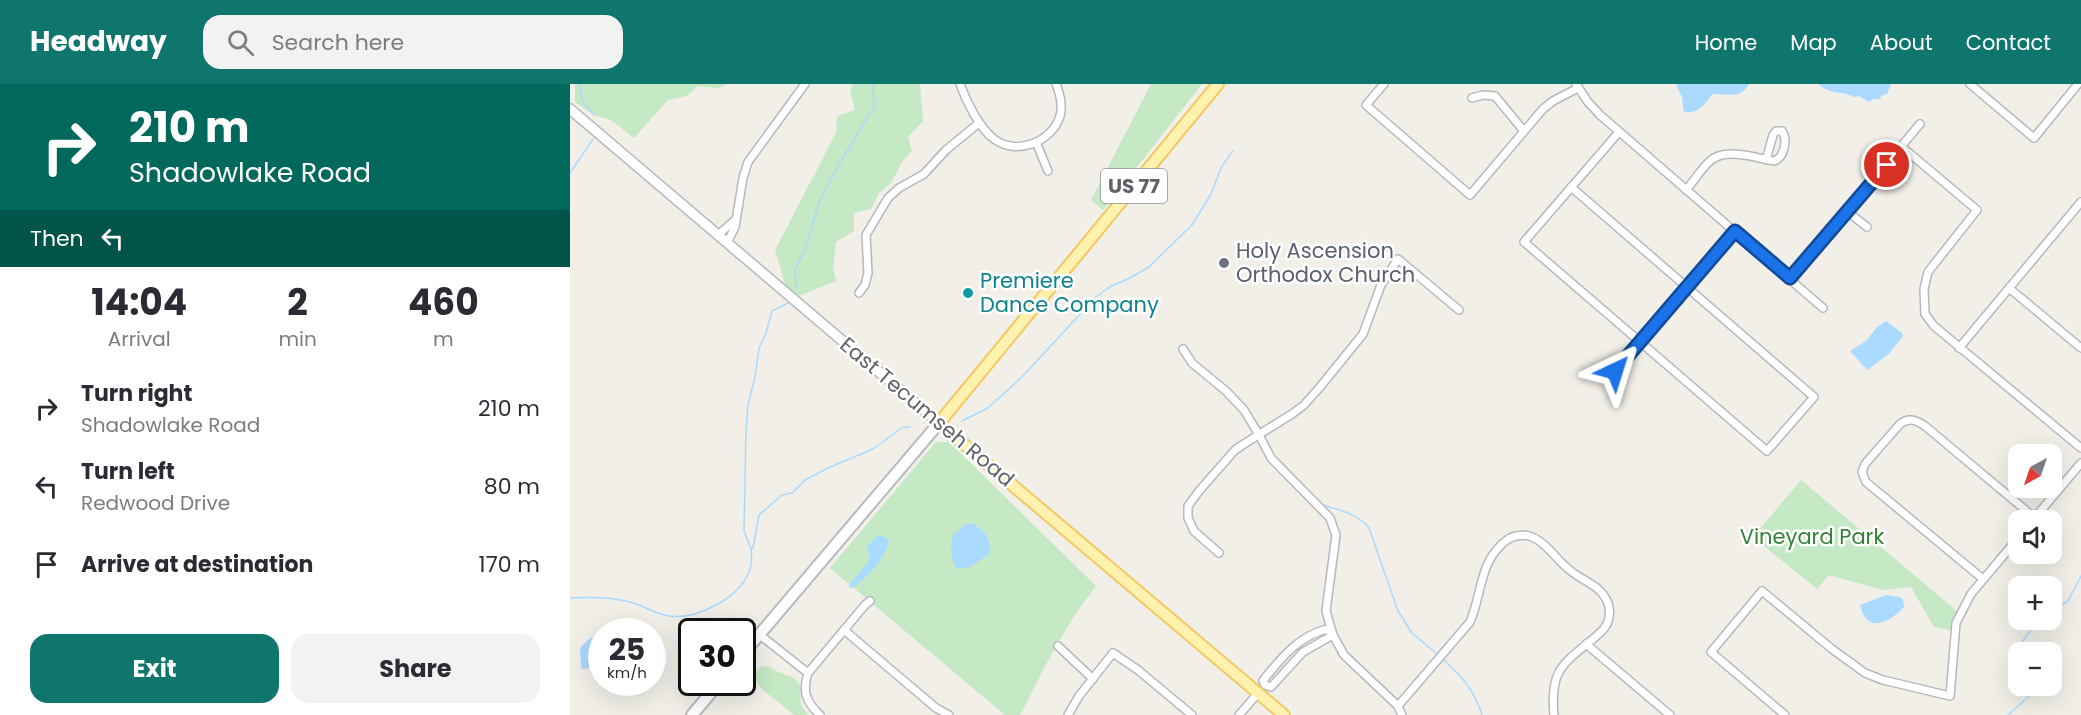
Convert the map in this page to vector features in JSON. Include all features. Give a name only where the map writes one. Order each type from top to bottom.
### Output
[{"type":"main road","name":"US 77","points":[[939,423],[1218,84]]},
{"type":"main road","points":[[756,639],[939,423]]},
{"type":"main road","name":"East Tecumseh Road","points":[[939,423],[1262,689],[1284,715]]},
{"type":"main road","points":[[692,715],[708,696]]},
{"type":"street","points":[[727,243],[735,227],[743,177],[748,162],[805,84]]},
{"type":"street","points":[[960,84],[979,123],[988,135],[1000,143],[1017,146],[1035,142],[1051,131],[1060,118],[1061,99],[1056,84]]},
{"type":"street","points":[[1384,84],[1366,105],[1470,195],[1548,104],[1577,86],[1594,109],[1619,132],[1823,308]]},
{"type":"street","points":[[1970,84],[2034,138],[2078,84]]},
{"type":"street","points":[[1472,98],[1483,95],[1495,96],[1524,131]]},
{"type":"street","name":"East Tecumseh Road","points":[[570,109],[939,423]]},
{"type":"street","points":[[859,293],[868,273],[866,235],[888,198],[899,188],[924,174],[946,150],[979,123]]},
{"type":"street","points":[[1790,278],[1920,124]]},
{"type":"street","points":[[1572,187],[1814,397],[1767,451],[1524,242],[1619,132]]},
{"type":"street","points":[[1035,142],[1048,171]]},
{"type":"street","points":[[1902,147],[1977,210],[1930,268],[1924,289],[1925,314],[1928,320],[2081,448]]},
{"type":"street","points":[[1686,190],[1711,160],[1718,156],[1729,154],[1766,160]]},
{"type":"street","points":[[1959,348],[2081,202]]},
{"type":"street","points":[[1848,212],[1867,227]]},
{"type":"street","points":[[717,235],[735,220]]},
{"type":"street","points":[[1615,371],[1735,231]]},
{"type":"street","points":[[1219,553],[1194,531],[1188,518],[1188,506],[1198,491],[1235,450],[1304,405],[1359,339],[1371,316],[1381,285],[1398,259],[1459,310]]},
{"type":"street","points":[[2009,288],[2081,348]]},
{"type":"street","points":[[1183,349],[1192,363],[1226,391],[1244,410],[1271,458],[1330,518],[1336,536],[1326,611],[1334,635],[1344,656],[1398,706],[1402,715]]},
{"type":"street","points":[[1983,579],[1866,482],[1862,472],[1865,464],[1900,424],[1913,419],[1925,426],[2023,510]]},
{"type":"street","points":[[2042,510],[2081,463]]},
{"type":"street","points":[[1398,706],[1470,622],[1476,608],[1481,579],[1496,550],[1508,539],[1530,536],[1542,544],[1563,565],[1600,590],[1606,599],[1609,618],[1605,628],[1564,663],[1558,672],[1554,681],[1554,715]]},
{"type":"street","points":[[1785,715],[1711,652],[1762,591],[1865,673],[1883,680],[1950,696],[1954,629],[1964,606],[2008,550]]},
{"type":"street","points":[[820,715],[808,701],[805,692],[808,673],[870,601]]},
{"type":"street","points":[[1239,715],[1262,689],[1265,678],[1297,643],[1318,631],[1327,629],[1334,635]]},
{"type":"street","points":[[844,630],[936,708],[949,715]]},
{"type":"street","points":[[760,635],[808,673]]},
{"type":"street","points":[[1262,689],[1271,687],[1295,659],[1334,635]]},
{"type":"street","points":[[1586,644],[1670,715]]},
{"type":"street","points":[[1058,646],[1093,679]]},
{"type":"street","points":[[1068,715],[1079,696],[1113,652],[1192,715]]},
{"type":"green space","points":[[575,84],[727,84],[719,88],[698,86],[687,96],[668,100],[634,138],[611,120],[594,115],[575,102]]},
{"type":"green space","points":[[853,84],[920,84],[923,121],[908,137],[912,151],[902,162],[891,183],[879,193],[871,209],[854,213],[854,231],[836,242],[833,268],[836,281],[799,296],[786,287],[775,250],[836,133],[837,116],[855,110],[850,91]]},
{"type":"green space","points":[[1151,84],[1202,84],[1103,210],[1091,200]]},
{"type":"green space","points":[[936,442],[949,442],[1096,586],[1064,632],[1020,715],[1005,715],[830,568]]},
{"type":"green space","name":"Vineyard Park","points":[[1801,480],[1957,611],[1950,630],[1934,627],[1911,587],[1883,590],[1829,575],[1817,589],[1753,537]]},
{"type":"green space","points":[[768,666],[794,678],[800,685],[801,705],[808,715],[794,715],[762,689],[756,681],[756,672],[760,667]]},
{"type":"water","points":[[1676,84],[1749,84],[1738,94],[1713,94],[1701,108],[1693,112],[1684,112],[1682,97]]},
{"type":"water","points":[[1818,84],[1891,84],[1887,94],[1869,102],[1859,96],[1833,92]]},
{"type":"water","points":[[1886,321],[1903,336],[1889,354],[1867,370],[1850,351],[1866,341],[1877,327]]},
{"type":"water","points":[[966,524],[974,524],[982,530],[988,539],[990,553],[970,567],[957,569],[952,557],[952,542],[954,535]]},
{"type":"water","points":[[878,535],[889,539],[884,553],[864,578],[852,588],[849,587],[870,560],[867,546]]},
{"type":"water","points":[[1886,595],[1900,597],[1904,607],[1886,621],[1873,623],[1863,614],[1860,605]]},
{"type":"water","points":[[588,640],[588,668],[581,668],[580,648]]},
{"type":"waterway","points":[[581,84],[583,101],[594,115]]},
{"type":"waterway","points":[[796,288],[795,270],[805,249],[819,203],[839,164],[874,107],[873,84]]},
{"type":"waterway","points":[[570,173],[593,139]]},
{"type":"waterway","points":[[962,421],[988,408],[1022,377],[1096,297],[1111,286],[1149,267],[1192,225],[1211,194],[1222,166],[1233,151]]},
{"type":"waterway","points":[[751,549],[744,531],[748,405],[759,348],[772,311],[788,303]]},
{"type":"waterway","points":[[570,598],[622,600],[669,616],[692,614],[716,605],[736,590],[744,582],[749,572],[751,549],[759,515],[782,495],[792,493],[805,480],[873,449],[903,427],[910,427]]},
{"type":"waterway","points":[[1321,504],[1353,515],[1369,528],[1398,611],[1412,633],[1437,654]]},
{"type":"waterway","points":[[2062,604],[2068,601],[2081,576]]},
{"type":"waterway","points":[[2022,642],[2031,630]]},
{"type":"waterway","points":[[1443,659],[1467,684],[1482,715]]},
{"type":"waterway","points":[[2008,715],[2028,696]]},
{"type":"place","name":"Holy Ascension Orthodox Church","points":[[1224,263]]},
{"type":"place","name":"Premiere Dance Company","points":[[968,293]]},
{"type":"route","points":[[1615,371],[1735,231],[1790,278],[1887,165]]}]
